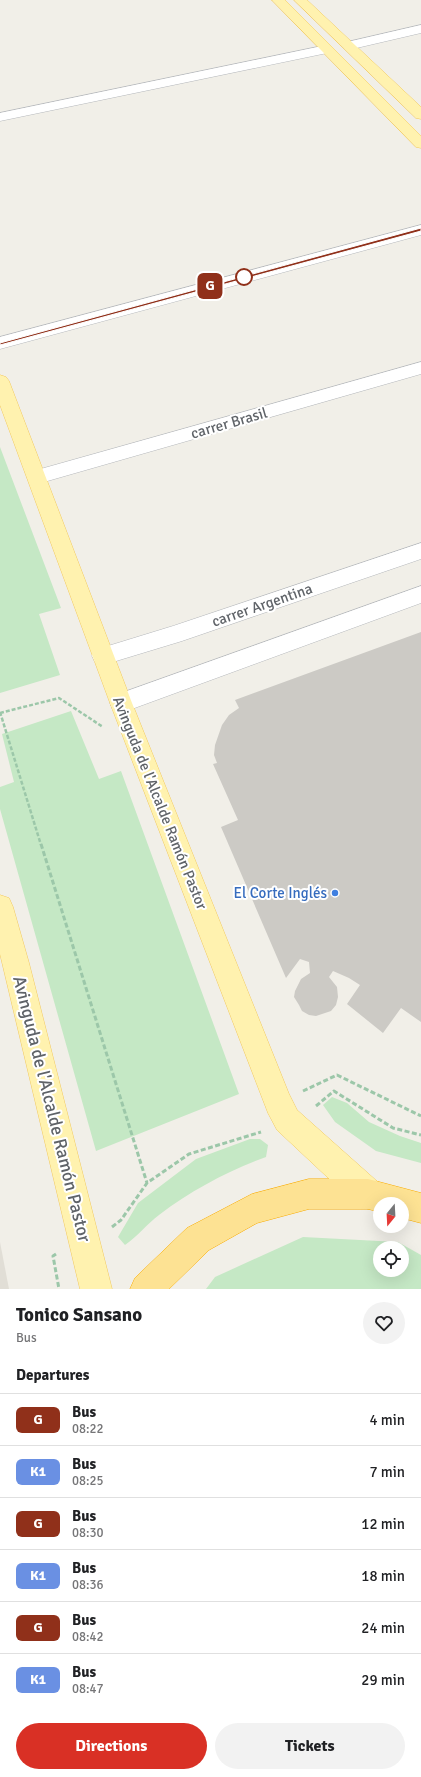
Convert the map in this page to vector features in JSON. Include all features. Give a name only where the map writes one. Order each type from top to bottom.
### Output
[{"type":"highway","points":[[146,1289],[198,1239],[252,1209],[309,1194],[368,1194],[421,1208]]},
{"type":"main road","points":[[278,0],[421,144]]},
{"type":"main road","points":[[300,0],[421,115]]},
{"type":"main road","name":"Avinguda de l'Alcalde Ramón Pastor","points":[[0,381],[121,703],[278,1103],[287,1120],[368,1194]]},
{"type":"main road","name":"Avinguda de l'Alcalde Ramón Pastor","points":[[0,907],[20,978],[96,1289]]},
{"type":"street","points":[[348,46],[421,29]]},
{"type":"street","points":[[0,117],[327,49]]},
{"type":"street","points":[[0,343],[421,230]]},
{"type":"street","name":"carrer Brasil","points":[[37,477],[421,368]]},
{"type":"street","name":"carrer Argentina","points":[[103,656],[174,635],[421,551]]},
{"type":"street","points":[[121,703],[421,594]]},
{"type":"path","points":[[141,753],[59,698],[0,713],[147,1183]]},
{"type":"path","points":[[278,1103],[337,1075],[421,1116]]},
{"type":"path","points":[[311,1110],[334,1091],[394,1128],[421,1134]]},
{"type":"path","points":[[106,1231],[121,1220],[147,1183],[189,1154],[263,1132]]},
{"type":"path","points":[[59,1289],[53,1256],[62,1251]]},
{"type":"shaded area","points":[[0,1242],[9,1289],[0,1289]]},
{"type":"green space","points":[[0,447],[61,608],[39,614],[60,675],[0,693]]},
{"type":"green space","points":[[71,711],[99,779],[121,771],[239,1094],[96,1151],[0,809],[0,787],[14,782],[2,734]]},
{"type":"green space","points":[[332,1097],[347,1103],[369,1122],[400,1136],[421,1143],[421,1163],[376,1151],[335,1122],[323,1105]]},
{"type":"green space","points":[[250,1139],[260,1139],[268,1145],[266,1157],[238,1168],[184,1197],[155,1219],[125,1245],[118,1237],[138,1203],[196,1159]]},
{"type":"green space","points":[[303,1237],[379,1241],[373,1241],[373,1277],[409,1277],[409,1248],[421,1255],[421,1289],[206,1289],[215,1277]]},
{"type":"building","name":"El Corte Inglés","points":[[421,632],[421,1022],[401,1008],[383,1033],[347,1004],[360,985],[333,971],[329,977],[337,987],[338,997],[336,1005],[331,1011],[316,1016],[309,1015],[302,1011],[294,997],[295,991],[301,979],[310,973],[309,962],[300,959],[286,978],[221,827],[238,820],[213,764],[217,763],[214,755],[215,745],[222,725],[229,715],[239,708],[235,700]]},
{"type":"bus line","name":"G","points":[[0,343],[421,230]]},
{"type":"place","name":"El Corte Inglés","points":[[335,893]]}]
